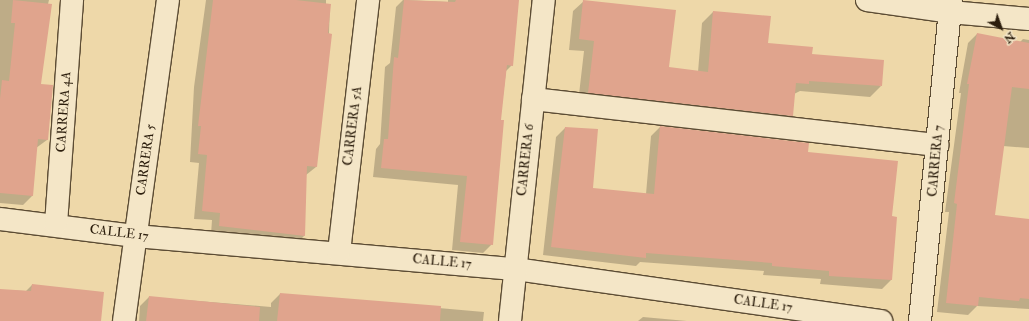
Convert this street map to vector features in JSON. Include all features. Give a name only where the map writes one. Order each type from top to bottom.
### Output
[{"type":"street","name":"CARRERA 4A","points":[[56,224],[72,0]]},
{"type":"street","name":"CARRERA 5","points":[[124,321],[168,0]]},
{"type":"street","name":"CARRERA 5A","points":[[339,252],[368,0]]},
{"type":"street","name":"CARRERA 6","points":[[510,321],[544,0]]},
{"type":"street","points":[[867,0],[950,6],[1029,19]]},
{"type":"street","name":"CARRERA 7","points":[[920,321],[950,6]]},
{"type":"street","points":[[533,99],[937,145]]},
{"type":"street","name":"CALLE 17","points":[[0,219],[56,224],[135,236],[339,252],[515,269],[881,321]]},
{"type":"building","points":[[13,0],[52,4],[41,84],[53,85],[48,140],[38,139],[33,196],[0,193],[0,99],[2,80],[9,81],[15,23],[11,23]]},
{"type":"building","points":[[213,0],[296,0],[331,4],[328,33],[332,34],[317,167],[307,166],[305,236],[219,226],[220,213],[202,211],[207,155],[198,154],[201,126],[198,126]]},
{"type":"building","points":[[404,0],[455,2],[456,0],[519,0],[513,66],[507,65],[501,120],[504,120],[493,245],[460,242],[467,176],[381,168],[384,139],[388,139],[394,57],[398,58]]},
{"type":"building","points":[[583,0],[676,10],[669,67],[708,72],[713,11],[771,16],[768,43],[813,47],[812,54],[884,60],[882,86],[809,81],[809,84],[796,83],[793,116],[588,93],[594,41],[579,39]]},
{"type":"building","points":[[977,33],[1029,43],[1029,89],[1012,87],[995,215],[1029,219],[1029,299],[1020,298],[1019,301],[979,297],[978,306],[946,303],[957,204],[954,203],[969,84],[967,84]]},
{"type":"building","points":[[660,126],[809,143],[808,152],[898,161],[892,216],[897,217],[892,280],[829,276],[829,271],[772,266],[772,263],[646,253],[646,258],[551,247],[565,127],[598,129],[593,188],[654,194]]},
{"type":"building","points":[[32,284],[104,292],[101,321],[0,321],[0,289],[31,291]]},
{"type":"building","points":[[280,293],[441,306],[440,321],[277,321]]},
{"type":"building","points":[[149,296],[260,307],[259,321],[146,321]]}]
